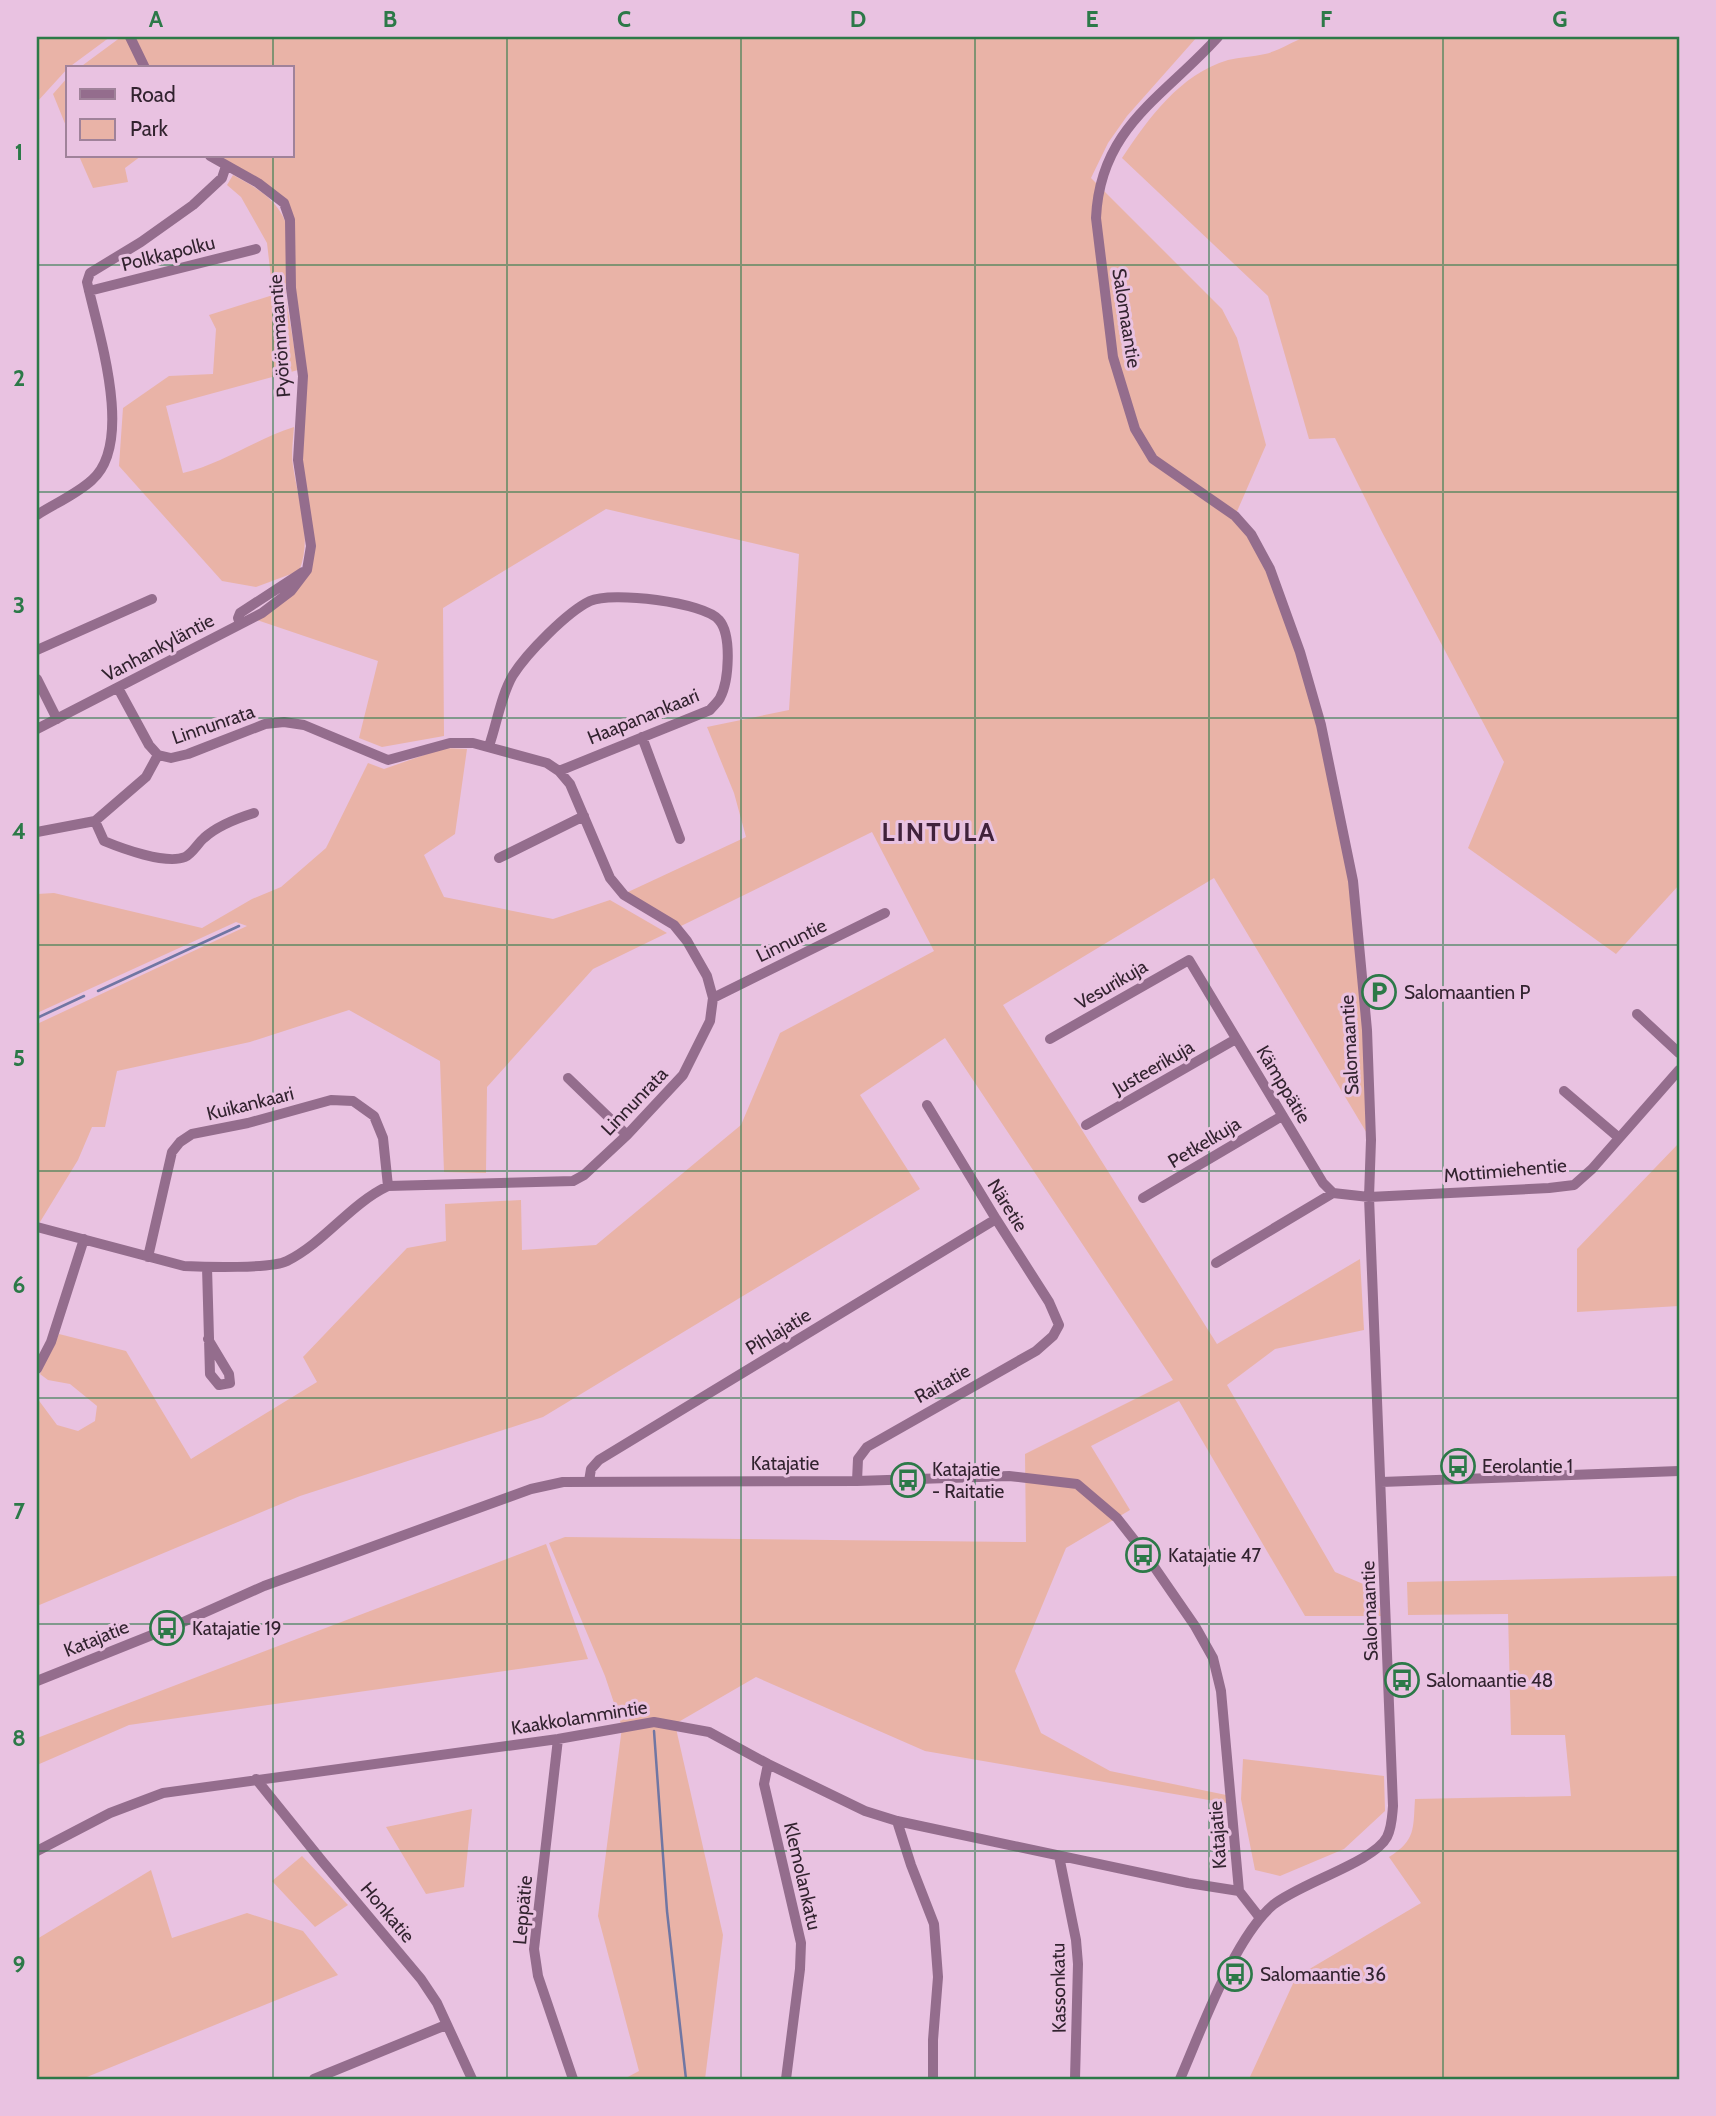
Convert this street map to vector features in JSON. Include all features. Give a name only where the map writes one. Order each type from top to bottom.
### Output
[{"type":"street","points":[[130,37],[144,66]]},
{"type":"street","name":"Salomaantie","points":[[1180,2079],[1236,1954],[1260,1918],[1287,1894],[1358,1861],[1379,1848],[1392,1823],[1369,1197],[1371,1140],[1367,1030],[1353,881],[1321,725],[1300,652],[1270,569],[1251,534],[1235,516],[1153,458],[1135,429],[1113,357],[1096,218],[1097,195],[1104,169],[1123,134],[1145,107],[1218,37]]},
{"type":"street","name":"Pyörönmaantie","points":[[213,158],[258,183],[284,203],[290,220],[291,288],[303,376],[298,460],[311,546],[307,570]]},
{"type":"street","points":[[37,515],[92,481],[106,464],[112,446],[114,409],[87,282],[90,273],[141,242],[193,205],[222,178],[226,166]]},
{"type":"street","name":"Polkkapolku","points":[[89,291],[256,249]]},
{"type":"street","points":[[240,624],[240,614],[307,570]]},
{"type":"street","name":"Vanhankyläntie","points":[[37,729],[261,613],[291,591],[307,570]]},
{"type":"street","name":"Haapanankaari","points":[[489,746],[511,678],[525,658],[577,609],[592,600],[612,596],[658,601],[710,612],[720,621],[727,637],[727,661],[720,698],[710,710],[559,771]]},
{"type":"street","points":[[37,650],[152,599]]},
{"type":"street","points":[[37,679],[57,719]]},
{"type":"street","name":"Linnunrata","points":[[118,688],[149,745],[158,755],[171,758],[265,724],[284,722],[304,725],[388,760],[450,743],[489,746],[547,763],[559,771]]},
{"type":"street","points":[[642,737],[680,839]]},
{"type":"street","points":[[37,832],[95,821],[145,777],[158,755]]},
{"type":"street","points":[[559,771],[570,784],[610,878],[624,895],[674,925],[707,975],[713,998]]},
{"type":"street","points":[[95,821],[104,841],[124,850],[170,859],[186,857],[205,836],[254,813]]},
{"type":"street","points":[[499,858],[584,816]]},
{"type":"street","name":"Linnuntie","points":[[713,998],[885,913]]},
{"type":"street","name":"Vesurikuja","points":[[1050,1039],[1189,960]]},
{"type":"street","name":"Kämppätie","points":[[1189,960],[1323,1183],[1333,1193]]},
{"type":"street","name":"Linnunrata","points":[[37,1227],[184,1266],[286,1262],[303,1251],[370,1194],[388,1186],[573,1181],[584,1175],[627,1135],[682,1075],[710,1021],[713,998]]},
{"type":"street","points":[[1637,1014],[1679,1053]]},
{"type":"street","name":"Justeerikuja","points":[[1086,1125],[1237,1039]]},
{"type":"street","name":"Mottimiehentie","points":[[1369,1197],[1574,1185],[1592,1169],[1679,1070]]},
{"type":"street","points":[[568,1077],[627,1135]]},
{"type":"street","points":[[1564,1091],[1618,1137]]},
{"type":"street","name":"Kuikankaari","points":[[148,1258],[172,1152],[192,1134],[248,1123],[331,1100],[353,1101],[374,1116],[383,1138],[388,1186]]},
{"type":"street","name":"Näretie","points":[[927,1105],[1049,1302],[1059,1325]]},
{"type":"street","name":"Petkelkuja","points":[[1143,1198],[1282,1116]]},
{"type":"street","points":[[1216,1263],[1333,1193],[1369,1197]]},
{"type":"street","name":"Pihlajatie","points":[[589,1481],[591,1469],[599,1460],[996,1219]]},
{"type":"street","points":[[37,1369],[51,1342],[84,1239]]},
{"type":"street","points":[[207,1267],[208,1339]]},
{"type":"street","name":"Raitatie","points":[[857,1480],[858,1460],[867,1447],[1036,1351],[1053,1336],[1059,1325]]},
{"type":"street","points":[[1381,1482],[1679,1471]]},
{"type":"street","name":"Katajatie","points":[[37,1681],[264,1586],[531,1489],[563,1482],[1009,1476],[1077,1484],[1118,1518],[1195,1626],[1213,1658],[1221,1691],[1239,1891],[1260,1918]]},
{"type":"street","name":"Kaakkolammintie","points":[[37,1851],[110,1813],[163,1793],[558,1739],[654,1721],[709,1732],[865,1811],[897,1821],[1239,1891]]},
{"type":"street","name":"Leppätie","points":[[558,1739],[534,1949],[538,1976],[573,2079]]},
{"type":"street","name":"Klemolankatu","points":[[768,1764],[764,1784],[801,1943],[786,2079]]},
{"type":"street","name":"Honkatie","points":[[256,1779],[421,1979],[437,2003],[472,2079]]},
{"type":"street","points":[[897,1821],[934,1924],[937,1977],[933,2079]]},
{"type":"street","name":"Kassonkatu","points":[[1059,1856],[1077,1952],[1075,2079]]},
{"type":"street","points":[[314,2079],[446,2025]]},
{"type":"green space","points":[[37,37],[110,37],[71,66],[66,66],[66,70],[37,102]]},
{"type":"green space","points":[[121,37],[126,37],[140,66],[82,66]]},
{"type":"green space","points":[[131,37],[1197,37],[1127,116],[1108,143],[1091,178],[1222,309],[1237,338],[1266,445],[1235,516],[1270,569],[1300,652],[1351,868],[1371,1140],[1214,878],[1003,1005],[1217,1344],[1360,1259],[1364,1330],[1275,1349],[1227,1385],[1335,1572],[1375,1589],[1381,1616],[1305,1616],[1179,1401],[1091,1446],[1130,1510],[1066,1548],[1015,1671],[1041,1733],[1110,1771],[1231,1796],[1232,1804],[925,1751],[756,1677],[675,1724],[723,1935],[705,2079],[624,2079],[639,2071],[598,1916],[622,1727],[605,1676],[549,1543],[565,1537],[1026,1542],[1025,1454],[1173,1380],[945,1038],[860,1095],[920,1189],[543,1417],[300,1496],[37,1606],[37,1398],[57,1425],[78,1431],[95,1421],[97,1406],[70,1384],[48,1380],[40,1374],[59,1334],[126,1351],[191,1459],[317,1382],[303,1357],[407,1248],[446,1241],[445,1204],[521,1200],[522,1250],[596,1245],[741,1125],[780,1033],[934,951],[872,832],[681,926],[628,892],[746,837],[734,793],[707,727],[789,710],[799,554],[606,509],[443,608],[444,736],[382,747],[359,738],[378,661],[251,618],[291,591],[307,570],[311,546],[298,460],[303,376],[286,238],[286,298],[298,370],[166,406],[183,473],[211,464],[294,427],[292,461],[305,533],[299,571],[256,587],[222,581],[119,466],[123,408],[169,376],[213,374],[216,329],[209,315],[273,295],[267,243],[241,197],[227,185],[233,175],[256,188],[276,205],[285,221],[284,203],[214,158],[294,158],[294,66],[145,66]]},
{"type":"green space","points":[[1305,37],[1679,37],[1679,885],[1616,954],[1468,848],[1504,762],[1335,438],[1309,439],[1268,296],[1122,158],[1154,114],[1180,87],[1195,76],[1228,60],[1270,53]]},
{"type":"green space","points":[[66,79],[66,126],[53,94]]},
{"type":"green space","points":[[80,158],[138,158],[125,168],[128,182],[93,188]]},
{"type":"green space","points":[[444,748],[467,749],[455,834],[424,855],[444,897],[553,919],[610,900],[667,933],[593,969],[487,1087],[486,1173],[444,1172],[440,1061],[349,1010],[250,1042],[117,1071],[105,1127],[92,1127],[78,1160],[40,1222],[37,1221],[37,1024],[247,926],[236,922],[37,1013],[37,894],[54,893],[202,928],[252,899],[281,887],[326,848],[368,763],[384,769]]},
{"type":"green space","points":[[1679,1143],[1679,1306],[1577,1312],[1577,1249]]},
{"type":"green space","points":[[546,1544],[588,1659],[129,1725],[37,1765],[37,1738]]},
{"type":"green space","points":[[1679,1576],[1679,2079],[1249,2079],[1296,1977],[1421,1903],[1389,1857],[1409,1839],[1415,1799],[1571,1796],[1565,1735],[1511,1735],[1508,1614],[1408,1615],[1407,1582]]},
{"type":"green space","points":[[1243,1759],[1384,1776],[1385,1811],[1344,1849],[1280,1876],[1255,1870],[1241,1799]]},
{"type":"green space","points":[[472,1809],[464,1887],[426,1894],[386,1827]]},
{"type":"green space","points":[[302,1856],[348,1905],[315,1927],[272,1881]]},
{"type":"green space","points":[[151,1870],[172,1938],[247,1913],[303,1931],[338,1975],[82,2079],[37,2079],[37,1939]]},
{"type":"waterway","points":[[98,991],[239,926]]},
{"type":"waterway","points":[[37,1018],[84,996]]},
{"type":"waterway","points":[[654,1731],[667,1911],[686,2079]]},
{"type":"place","name":"Salomaantien P","points":[[1379,992]]},
{"type":"place","name":"Eerolantie 1","points":[[1458,1466]]},
{"type":"place","name":"Katajatie - Raitatie","points":[[908,1480]]},
{"type":"place","name":"Katajatie 47","points":[[1143,1555]]},
{"type":"place","name":"Katajatie 19","points":[[167,1628]]},
{"type":"place","name":"Salomaantie 48","points":[[1402,1680]]},
{"type":"place","name":"Salomaantie 36","points":[[1235,1974]]},
{"type":"district","name":"LINTULA","points":[[939,832]]}]
